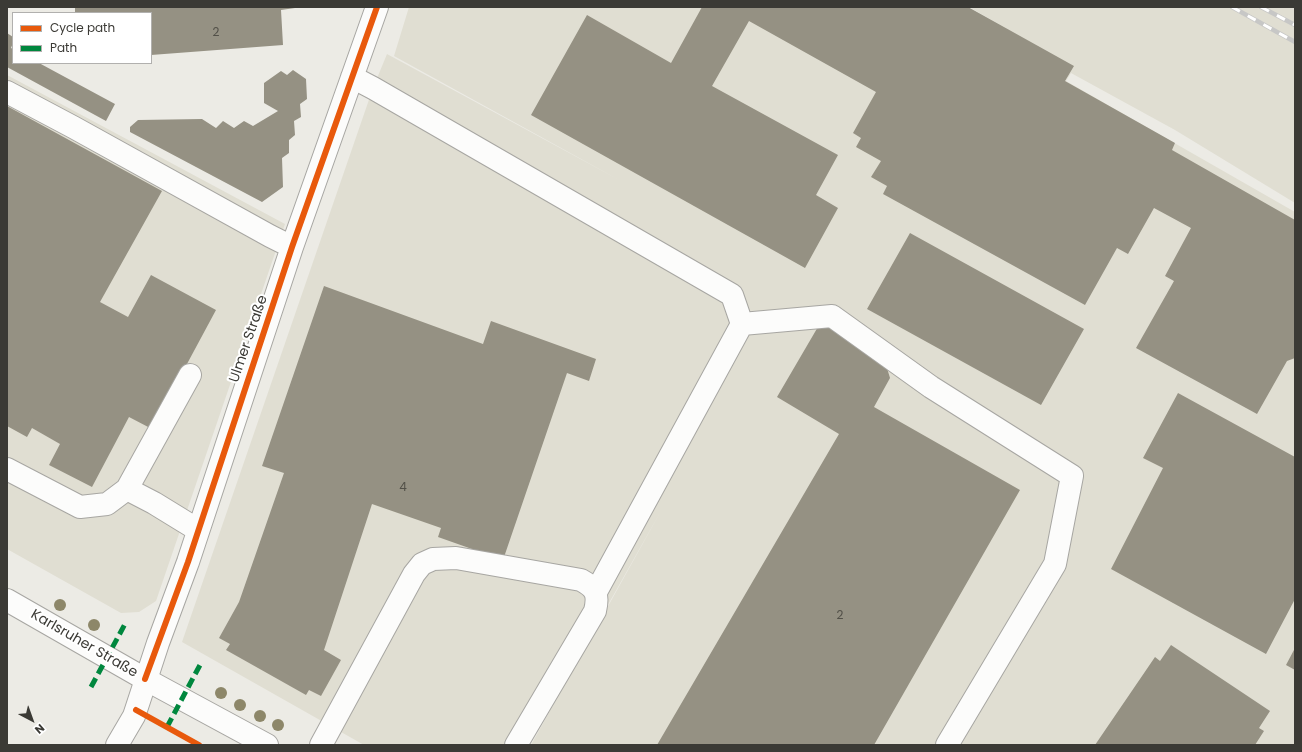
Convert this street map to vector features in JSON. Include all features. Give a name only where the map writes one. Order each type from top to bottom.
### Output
[{"type":"street","name":"Ulmer Straße","points":[[116,745],[134,716],[145,679],[198,530],[292,247],[377,7]]},
{"type":"street","points":[[352,78],[373,88],[732,295],[742,324],[596,592]]},
{"type":"street","points":[[7,92],[292,247]]},
{"type":"street","points":[[742,324],[832,316],[932,387],[1072,476],[1055,564],[947,745]]},
{"type":"street","points":[[7,469],[80,507],[107,504],[128,489],[190,375]]},
{"type":"street","points":[[128,489],[198,530]]},
{"type":"street","points":[[321,745],[414,574],[422,564],[433,559],[456,558],[581,580],[590,585],[596,592],[597,601],[595,611],[516,745]]},
{"type":"street","name":"Karlsruher Straße","points":[[7,600],[145,679],[267,745]]},
{"type":"shaded area","points":[[409,7],[967,7],[1009,30],[969,7],[1295,7],[1295,203],[1175,130],[1071,73],[1066,81],[1295,212],[1295,745],[531,745],[662,509],[529,745],[364,745],[182,642],[373,88],[387,54],[621,181],[394,56]]},
{"type":"shaded area","points":[[7,75],[285,224],[156,601],[139,612],[121,613],[7,549]]},
{"type":"building","points":[[75,7],[295,7],[281,10],[283,45],[152,55],[152,12],[75,12]]},
{"type":"building","points":[[702,7],[968,7],[1074,66],[1065,81],[1175,143],[1172,150],[1295,220],[1295,358],[1287,361],[1257,414],[1136,348],[1174,281],[1165,276],[1191,228],[1154,208],[1128,254],[1117,248],[1085,305],[883,194],[887,186],[871,177],[881,161],[856,147],[861,138],[853,133],[876,92],[749,21],[712,86],[838,155],[816,195],[838,208],[805,268],[531,115],[587,15],[671,63]]},
{"type":"building","points":[[7,33],[12,36],[12,64],[41,64],[115,104],[106,121],[7,67]]},
{"type":"building","points":[[293,70],[306,79],[307,99],[300,104],[301,117],[294,121],[295,135],[289,140],[289,153],[282,158],[283,187],[262,202],[130,132],[130,127],[138,120],[202,119],[216,128],[223,121],[234,128],[244,121],[253,126],[278,111],[264,103],[264,83],[281,71],[287,75]]},
{"type":"building","points":[[7,106],[162,191],[100,302],[128,317],[151,275],[216,310],[152,429],[129,417],[92,487],[49,465],[60,444],[32,428],[27,437],[7,426]]},
{"type":"building","points":[[910,233],[1084,329],[1041,405],[867,309]]},
{"type":"building","points":[[324,286],[483,344],[491,321],[596,359],[589,381],[567,373],[503,560],[438,537],[441,528],[372,504],[324,650],[341,660],[321,696],[309,690],[306,695],[226,650],[230,644],[219,638],[239,602],[284,473],[262,466]]},
{"type":"building","points":[[822,320],[883,355],[890,378],[874,407],[1020,490],[874,745],[657,745],[839,434],[777,397]]},
{"type":"building","points":[[1178,393],[1295,457],[1295,599],[1266,654],[1111,569],[1163,468],[1143,458]]},
{"type":"building","points":[[1171,645],[1270,711],[1259,728],[1264,731],[1255,745],[1095,745],[1155,657],[1160,661]]},
{"type":"building","points":[[1295,648],[1295,670],[1286,665]]},
{"type":"railway","points":[[1232,7],[1295,42]]},
{"type":"railway","points":[[1261,7],[1295,25]]},
{"type":"marked path","points":[[91,687],[125,624]]},
{"type":"marked path","points":[[167,727],[200,665]]},
{"type":"cycle path","points":[[145,679],[188,562],[292,247],[377,7]]},
{"type":"cycle path","points":[[136,710],[199,745]]}]
